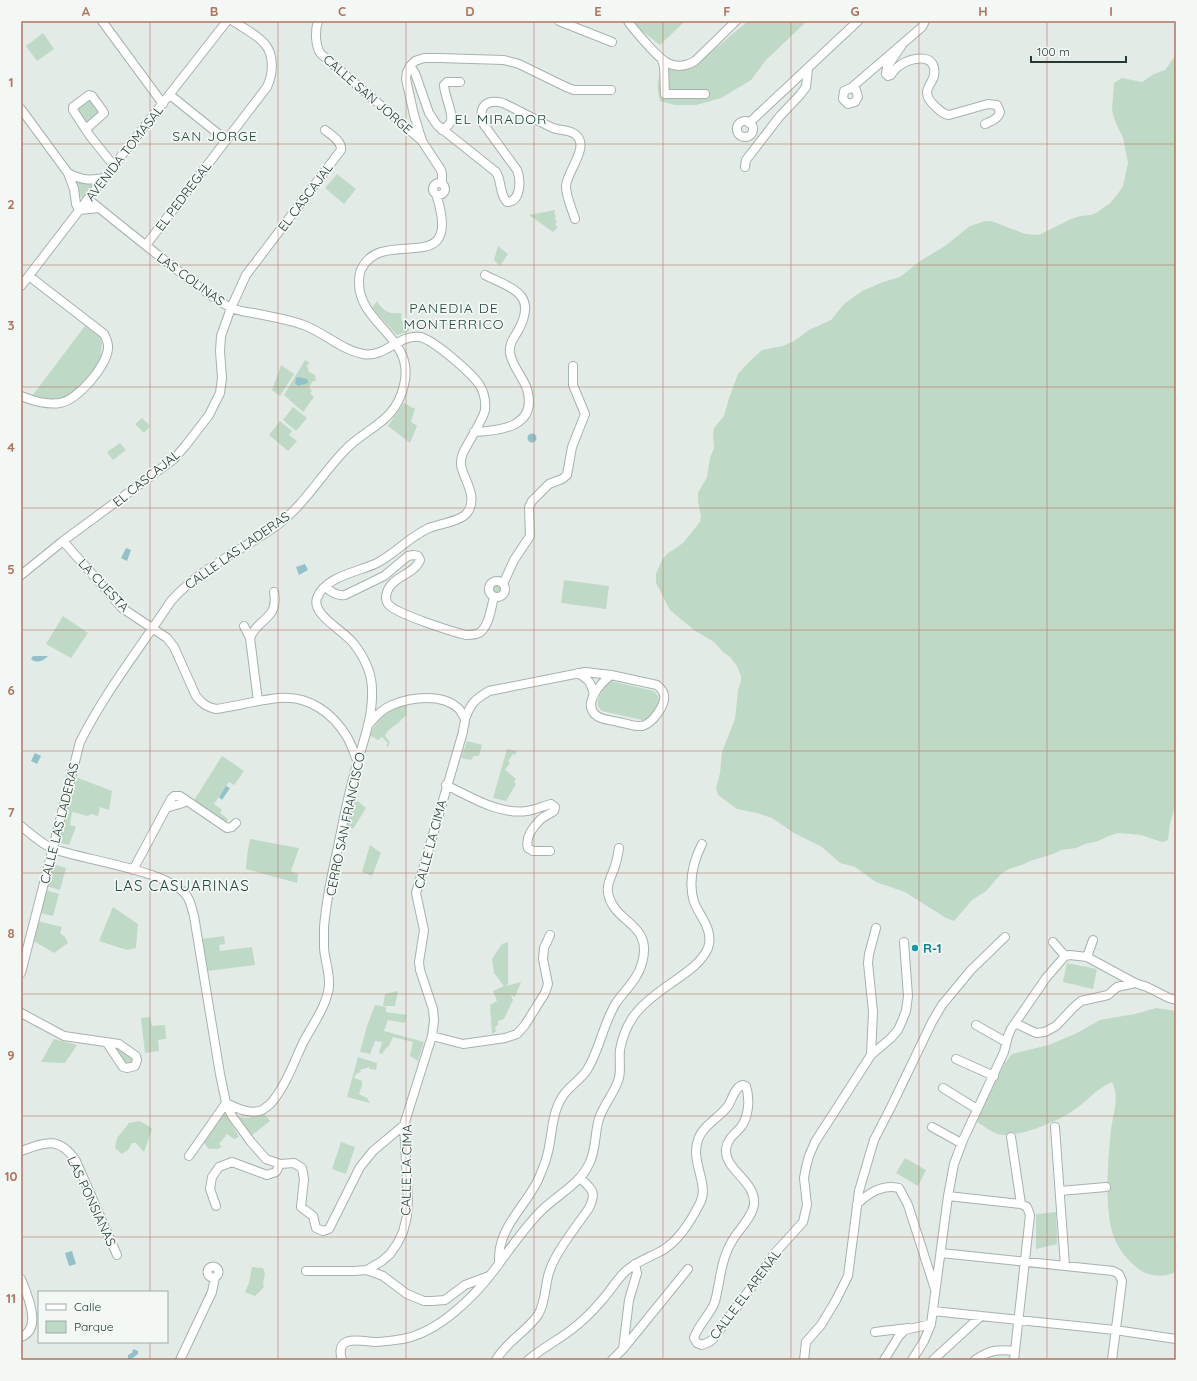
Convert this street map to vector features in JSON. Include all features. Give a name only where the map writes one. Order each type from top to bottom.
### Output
[{"type":"street","points":[[102,21],[163,104]]},
{"type":"street","name":"AVENIDA TOMASAL","points":[[21,286],[227,21]]},
{"type":"street","name":"EL PEDREGAL","points":[[146,245],[271,80],[273,68],[268,49],[264,42],[233,21]]},
{"type":"street","name":"CALLE SAN JORGE","points":[[318,21],[316,30],[318,49],[321,54],[422,141]]},
{"type":"street","points":[[559,21],[612,42]]},
{"type":"street","points":[[628,21],[662,60],[677,65],[689,64],[695,60],[736,21]]},
{"type":"street","points":[[749,123],[858,21]]},
{"type":"street","points":[[851,88],[922,27],[925,21]]},
{"type":"street","points":[[902,45],[887,67],[886,74],[888,76],[900,64],[918,58],[926,59],[931,62],[934,67],[927,91],[928,100],[941,112],[949,115],[988,104],[997,105],[1000,112],[999,115],[993,121],[985,124]]},
{"type":"street","points":[[422,141],[414,115],[406,79],[410,66],[415,61],[424,58],[504,60],[519,64],[574,90],[611,90]]},
{"type":"street","points":[[662,60],[664,66],[665,94],[705,94]]},
{"type":"street","points":[[410,66],[415,73],[429,113],[437,125],[496,172],[500,180],[504,199],[507,202],[512,202],[518,195],[519,175],[517,170],[482,122],[482,108],[488,102],[495,101],[503,103],[554,128],[571,131],[578,136],[581,143],[581,151],[571,169],[566,187],[567,196],[575,219]]},
{"type":"street","points":[[745,167],[746,160],[780,116],[806,87],[808,68]]},
{"type":"street","points":[[442,130],[450,123],[452,117],[444,91],[444,85],[447,82],[460,82]]},
{"type":"street","points":[[170,95],[226,140]]},
{"type":"street","points":[[21,109],[68,173],[79,210],[99,208]]},
{"type":"street","points":[[86,129],[114,166]]},
{"type":"street","name":"EL CASCAJAL","points":[[21,575],[63,541],[174,459],[209,415],[220,393],[222,378],[220,351],[221,336],[231,308],[246,275],[341,150],[340,142],[325,130]]},
{"type":"street","name":"CALLE LAS LADERAS","points":[[21,973],[80,742],[92,717],[114,683],[182,589],[196,576],[277,526],[308,496],[347,448],[379,424],[394,410],[402,394],[407,376],[405,363],[396,344],[361,300],[359,277],[361,269],[366,261],[374,255],[384,252],[427,247],[438,240],[441,234],[440,194],[446,188],[442,183],[441,170],[422,141]]},
{"type":"street","points":[[68,173],[84,180],[104,178]]},
{"type":"street","name":"LAS COLINAS","points":[[88,199],[146,245],[231,308],[293,321],[308,327],[353,352],[365,354],[376,354],[409,338],[420,337],[430,341],[458,362],[478,383],[483,392],[485,411],[482,420],[474,432]]},
{"type":"street","points":[[474,432],[498,431],[516,424],[524,417],[528,410],[529,401],[527,390],[511,356],[510,347],[526,313],[526,304],[516,290],[485,275]]},
{"type":"street","points":[[21,396],[43,404],[62,402],[74,397],[97,374],[107,355],[109,345],[104,334],[29,276]]},
{"type":"street","points":[[503,584],[496,581],[489,586],[489,592],[494,597],[500,597],[504,594],[505,589],[503,584],[514,560],[530,536],[529,507],[532,501],[549,484],[562,479],[567,475],[572,447],[585,414],[573,385],[573,366]]},
{"type":"street","name":"CERRO SAN FRANCISCO","points":[[226,1103],[251,1112],[261,1110],[271,1104],[284,1083],[325,1000],[329,986],[324,949],[326,909],[343,819],[368,724],[372,699],[372,687],[370,676],[363,659],[354,644],[320,613],[316,606],[316,600],[319,594],[330,582],[378,562],[409,539],[428,529],[460,518],[467,513],[471,504],[472,494],[469,484],[462,471],[461,459],[474,432]]},
{"type":"street","name":"LA CUESTA","points":[[63,541],[122,608],[167,638],[174,647],[196,696],[207,707],[216,709],[280,698],[295,698],[309,702],[322,709],[332,717],[348,738],[358,762]]},
{"type":"street","points":[[325,587],[339,596],[345,595],[384,576],[408,556],[418,556],[420,560],[418,565],[394,580],[390,585],[386,599],[388,605],[394,609],[431,624],[468,635],[479,633],[483,629],[494,597]]},
{"type":"street","points":[[250,638],[252,632],[273,610],[275,604],[274,592]]},
{"type":"street","points":[[244,626],[250,638],[258,701]]},
{"type":"street","name":"CALLE LA CIMA","points":[[367,1270],[390,1254],[397,1244],[407,1216],[408,1199],[404,1125],[432,1036],[434,1022],[433,1008],[420,970],[419,962],[424,930],[416,893],[470,706],[478,697],[489,691],[585,672],[611,675]]},
{"type":"street","points":[[578,673],[587,678],[591,684],[594,695]]},
{"type":"street","points":[[611,675],[657,685],[662,690],[664,696],[662,707],[650,722],[644,726],[635,726],[598,717],[593,711],[591,703],[594,695],[605,680],[611,675]]},
{"type":"street","points":[[368,724],[380,712],[391,705],[420,698],[447,701],[455,705],[465,719]]},
{"type":"street","points":[[348,738],[357,738],[365,735]]},
{"type":"street","points":[[446,785],[479,801],[505,811],[527,811],[551,804],[555,807],[554,811],[541,819],[528,837],[526,843],[528,848],[533,851],[550,851]]},
{"type":"street","points":[[134,870],[166,808],[174,796],[180,796],[227,828],[232,828],[236,822]]},
{"type":"street","points":[[21,826],[52,849],[134,870],[164,880],[179,888],[188,897],[194,916],[226,1103],[232,1116],[266,1159],[280,1164],[294,1163],[302,1168],[304,1179],[301,1207],[314,1216],[316,1228],[323,1231],[329,1229],[360,1166],[373,1151],[404,1125]]},
{"type":"street","points":[[342,1360],[341,1348],[345,1343],[350,1341],[382,1342],[405,1338],[425,1332],[446,1318],[467,1300],[490,1276],[540,1212],[556,1196],[580,1178],[593,1156],[596,1131],[600,1117],[619,1077],[620,1049],[626,1029],[634,1016],[652,997],[702,959],[708,946],[710,934],[694,900],[691,883],[693,863],[702,844]]},
{"type":"street","points":[[499,1264],[500,1248],[506,1231],[537,1182],[543,1168],[548,1153],[557,1109],[561,1099],[592,1062],[615,1005],[638,975],[643,962],[644,948],[640,934],[630,922],[618,912],[608,896],[609,879],[615,867],[619,848]]},
{"type":"street","points":[[871,1055],[873,1012],[868,963],[876,928]]},
{"type":"street","points":[[432,1036],[463,1044],[505,1038],[517,1034],[526,1026],[546,993],[548,984],[543,959],[544,948],[550,935]]},
{"type":"street","points":[[804,1360],[806,1342],[821,1325],[848,1276],[859,1191],[874,1140],[932,1022],[942,1005],[971,970],[1005,937]]},
{"type":"street","points":[[1087,957],[1093,940]]},
{"type":"street","name":"CALLE EL ARENAL","points":[[528,1360],[576,1326],[603,1299],[622,1275],[635,1264],[670,1245],[675,1240],[701,1202],[703,1192],[696,1161],[698,1139],[705,1129],[728,1106],[738,1086],[742,1085],[746,1086],[748,1106],[747,1115],[740,1128],[727,1144],[726,1153],[730,1163],[752,1192],[754,1203],[751,1214],[734,1237],[728,1249],[722,1266],[715,1303],[696,1331],[695,1341],[704,1346],[709,1342],[756,1281],[774,1254],[803,1222],[807,1205],[804,1178],[809,1156],[815,1142],[871,1055],[883,1046],[898,1030],[906,1011],[908,996],[904,942]]},
{"type":"street","points":[[1053,942],[1065,956]]},
{"type":"street","points":[[912,1360],[924,1341],[931,1324],[948,1196],[954,1164],[961,1143],[994,1076],[1004,1052],[1011,1029],[1046,978],[1065,956],[1070,955],[1087,957],[1135,983],[1176,1000]]},
{"type":"street","points":[[1015,1023],[1036,1033],[1045,1032],[1056,1026],[1072,1008],[1081,1001],[1108,995],[1117,987],[1135,983]]},
{"type":"street","points":[[21,1013],[64,1036],[107,1043]]},
{"type":"street","points":[[976,1025],[1006,1042]]},
{"type":"street","points":[[956,1059],[994,1076]]},
{"type":"street","points":[[943,1088],[977,1109]]},
{"type":"street","points":[[189,1156],[226,1103]]},
{"type":"street","points":[[932,1127],[961,1143]]},
{"type":"street","points":[[1055,1127],[1065,1266]]},
{"type":"street","points":[[1011,1137],[1021,1204]]},
{"type":"street","name":"LAS PONSIANAS","points":[[21,1151],[39,1144],[55,1143],[69,1151],[76,1160],[117,1255]]},
{"type":"street","points":[[216,1206],[210,1189],[212,1177],[219,1167],[232,1162],[267,1175],[276,1172],[280,1164]]},
{"type":"street","points":[[496,1360],[506,1347],[533,1321],[538,1314],[545,1298],[548,1278],[554,1259],[593,1200],[594,1193],[580,1178]]},
{"type":"street","points":[[857,1204],[868,1194],[878,1189],[893,1186],[899,1188],[908,1205],[936,1292]]},
{"type":"street","points":[[1060,1191],[1106,1187]]},
{"type":"street","points":[[948,1196],[1021,1204],[1027,1207],[1030,1215],[1014,1360]]},
{"type":"street","points":[[941,1253],[1113,1271],[1119,1274],[1122,1281],[1112,1360]]},
{"type":"street","points":[[382,1261],[383,1276]]},
{"type":"street","points":[[623,1349],[630,1300],[636,1273],[635,1264]]},
{"type":"street","points":[[306,1271],[367,1270],[383,1276],[407,1294],[424,1301],[432,1302],[445,1300],[465,1285],[490,1276]]},
{"type":"street","points":[[612,1360],[623,1349],[688,1270]]},
{"type":"street","points":[[180,1360],[212,1292],[215,1277]]},
{"type":"street","points":[[21,1279],[32,1311],[32,1325],[26,1335],[21,1337]]},
{"type":"street","points":[[933,1311],[1115,1330],[1176,1339]]},
{"type":"street","points":[[933,1360],[982,1316]]},
{"type":"street","points":[[875,1332],[931,1324]]},
{"type":"street","points":[[884,1360],[899,1336],[905,1330],[911,1328]]},
{"type":"street","points":[[975,1360],[988,1352],[998,1349],[1015,1351]]},
{"type":"green space","points":[[635,21],[685,21],[660,45],[637,27]]},
{"type":"green space","points":[[748,21],[807,21],[766,60],[751,80],[721,98],[696,105],[675,105],[660,101],[658,83],[663,72],[667,69],[682,70],[692,68]]},
{"type":"green space","points":[[43,33],[54,49],[37,61],[26,46]]},
{"type":"green space","points":[[1176,55],[1176,802],[1170,824],[1168,840],[1162,842],[1141,835],[1118,833],[1076,848],[1061,850],[1030,861],[1009,869],[1001,874],[986,891],[972,900],[954,921],[946,918],[905,892],[876,882],[855,867],[840,863],[822,847],[794,833],[772,818],[737,809],[718,795],[716,788],[720,773],[722,752],[735,719],[741,676],[737,666],[730,657],[714,642],[694,630],[670,610],[656,583],[656,574],[662,560],[667,554],[683,543],[700,522],[701,516],[698,493],[707,477],[710,458],[714,448],[714,428],[724,416],[738,374],[750,361],[762,350],[783,346],[794,341],[809,330],[831,320],[844,304],[862,291],[900,277],[920,261],[945,246],[970,226],[985,221],[991,221],[1025,234],[1039,235],[1071,219],[1096,213],[1110,203],[1123,186],[1128,163],[1123,138],[1115,121],[1112,110],[1114,83],[1122,78],[1142,82],[1154,74],[1165,70]]},
{"type":"green space","points":[[89,97],[101,113],[87,124],[74,108]]},
{"type":"green space","points":[[337,174],[356,189],[344,204],[325,188]]},
{"type":"green space","points":[[76,179],[91,184],[93,187],[83,199],[80,196]]},
{"type":"green space","points":[[555,210],[554,214],[556,215],[555,219],[557,221],[555,225],[558,227],[553,232],[529,215]]},
{"type":"green space","points":[[498,246],[508,254],[500,266],[494,260]]},
{"type":"green space","points":[[377,301],[386,311],[402,314],[401,318],[403,322],[408,322],[409,331],[397,335],[372,308]]},
{"type":"green space","points":[[85,326],[100,337],[102,343],[100,362],[93,375],[69,397],[61,400],[39,400],[32,396]]},
{"type":"green space","points":[[305,360],[310,363],[307,365],[309,372],[315,375],[316,381],[313,381],[309,387],[312,391],[310,393],[314,397],[303,412],[284,395]]},
{"type":"green space","points":[[281,365],[294,374],[280,396],[272,390]]},
{"type":"green space","points":[[404,403],[415,409],[411,422],[417,426],[410,443],[388,426]]},
{"type":"green space","points":[[293,407],[307,418],[296,431],[283,420]]},
{"type":"green space","points":[[142,418],[150,426],[144,433],[135,424]]},
{"type":"green space","points":[[280,421],[292,431],[289,435],[297,441],[288,451],[269,435]]},
{"type":"green space","points":[[120,443],[126,450],[113,460],[107,452]]},
{"type":"green space","points":[[564,580],[609,586],[606,609],[561,603]]},
{"type":"green space","points":[[494,581],[500,581],[505,586],[503,595],[500,597],[494,597],[489,592],[489,586]]},
{"type":"green space","points":[[63,616],[88,633],[71,658],[46,644]]},
{"type":"green space","points":[[611,681],[654,691],[658,696],[659,702],[651,717],[647,720],[642,720],[602,711],[598,706],[598,699],[604,688]]},
{"type":"green space","points":[[407,704],[406,716],[389,730],[385,736],[390,742],[388,747],[386,746],[388,743],[382,737],[378,740],[369,735],[376,724],[389,711]]},
{"type":"green space","points":[[467,741],[482,745],[479,756],[474,756],[471,760],[461,758]]},
{"type":"green space","points":[[507,749],[518,751],[514,755],[513,754],[508,761],[510,763],[505,770],[516,779],[514,782],[516,784],[506,801],[493,798]]},
{"type":"green space","points":[[222,756],[244,771],[234,785],[229,782],[214,804],[222,810],[220,813],[228,819],[226,822],[222,822],[193,802]]},
{"type":"green space","points":[[73,776],[112,791],[109,810],[100,807],[98,816],[91,814],[88,816],[72,812],[70,825],[76,827],[69,845],[57,842]]},
{"type":"green space","points":[[354,798],[366,808],[353,829],[347,825]]},
{"type":"green space","points":[[250,839],[299,848],[291,871],[298,874],[297,883],[246,869]]},
{"type":"green space","points":[[370,845],[381,853],[372,876],[362,872]]},
{"type":"green space","points":[[49,863],[66,868],[60,890],[43,885]]},
{"type":"green space","points":[[42,889],[59,894],[53,916],[37,912]]},
{"type":"green space","points":[[113,907],[138,924],[136,948],[127,950],[99,941]]},
{"type":"green space","points":[[37,921],[62,927],[60,933],[65,937],[68,943],[54,953],[32,940]]},
{"type":"green space","points":[[224,936],[225,944],[219,945],[220,951],[252,947],[255,965],[207,971],[202,939]]},
{"type":"green space","points":[[508,942],[508,984],[506,986],[521,982],[515,997],[511,995],[513,1000],[504,1019],[498,1021],[498,1025],[495,1027],[496,1031],[492,1034],[490,1005],[497,1001],[493,991],[504,986],[494,973],[492,959],[502,944]]},
{"type":"green space","points":[[1067,963],[1097,969],[1093,989],[1063,982]]},
{"type":"green space","points":[[398,991],[395,1006],[383,1006],[385,994]]},
{"type":"green space","points":[[375,1005],[386,1007],[386,1012],[407,1015],[405,1023],[388,1020],[384,1031],[424,1042],[418,1061],[410,1056],[413,1042],[393,1037],[389,1046],[382,1054],[379,1053],[382,1042],[375,1041],[370,1054],[360,1052],[367,1026]]},
{"type":"green space","points":[[1156,1008],[1176,1011],[1176,1272],[1161,1276],[1150,1275],[1136,1267],[1127,1259],[1114,1239],[1112,1233],[1108,1204],[1108,1165],[1116,1094],[1112,1082],[1100,1089],[1068,1114],[1044,1126],[1024,1132],[1005,1135],[998,1134],[989,1130],[975,1120],[1005,1063],[1012,1054],[1049,1045],[1077,1033],[1100,1020],[1135,1014]]},
{"type":"green space","points":[[150,1017],[152,1026],[165,1025],[166,1039],[158,1040],[159,1051],[145,1053],[141,1018]]},
{"type":"green space","points":[[54,1039],[77,1045],[65,1063],[41,1062]]},
{"type":"green space","points":[[107,1043],[119,1044],[137,1060],[127,1068]]},
{"type":"green space","points":[[358,1057],[377,1063],[376,1070],[370,1069],[369,1067],[360,1070],[361,1072],[356,1074],[354,1078],[362,1081],[359,1094],[367,1098],[370,1103],[347,1097]]},
{"type":"green space","points":[[224,1111],[239,1137],[234,1139],[227,1134],[219,1144],[222,1147],[217,1149],[209,1149],[204,1143]]},
{"type":"green space","points":[[264,1114],[270,1121],[251,1136],[236,1117],[248,1118]]},
{"type":"green space","points":[[139,1121],[152,1129],[144,1152],[136,1143],[132,1143],[128,1150],[122,1154],[115,1148],[117,1138],[129,1123]]},
{"type":"green space","points":[[341,1142],[355,1147],[346,1174],[332,1169]]},
{"type":"green space","points":[[905,1158],[926,1170],[918,1186],[896,1173]]},
{"type":"green space","points":[[1056,1212],[1057,1244],[1036,1249],[1036,1214]]},
{"type":"green space","points":[[252,1267],[263,1268],[265,1274],[263,1283],[264,1287],[255,1296],[245,1292],[249,1283]]},
{"type":"water","points":[[296,378],[307,379],[308,383],[298,386],[295,383]]},
{"type":"water","points":[[532,433],[537,438],[532,443],[527,438]]},
{"type":"water","points":[[126,548],[131,550],[127,561],[121,558]]},
{"type":"water","points":[[305,564],[308,570],[299,575],[296,567]]},
{"type":"water","points":[[33,656],[48,656],[38,662],[31,659]]},
{"type":"water","points":[[35,753],[41,756],[37,764],[31,761]]},
{"type":"water","points":[[226,786],[230,788],[222,800],[219,797]]},
{"type":"water","points":[[72,1251],[76,1264],[69,1266],[65,1253]]},
{"type":"water","points":[[134,1349],[138,1351],[138,1354],[130,1360],[128,1359],[128,1355],[133,1352],[132,1351]]},
{"type":"place","name":"R-1","points":[[915,948]]},
{"type":"district","name":"EL MIRADOR","points":[[501,119]]},
{"type":"district","name":"SAN JORGE","points":[[215,136]]},
{"type":"district","name":"PANEDIA DE MONTERRICO","points":[[454,316]]},
{"type":"district","name":"LAS CASUARINAS","points":[[182,886]]}]
